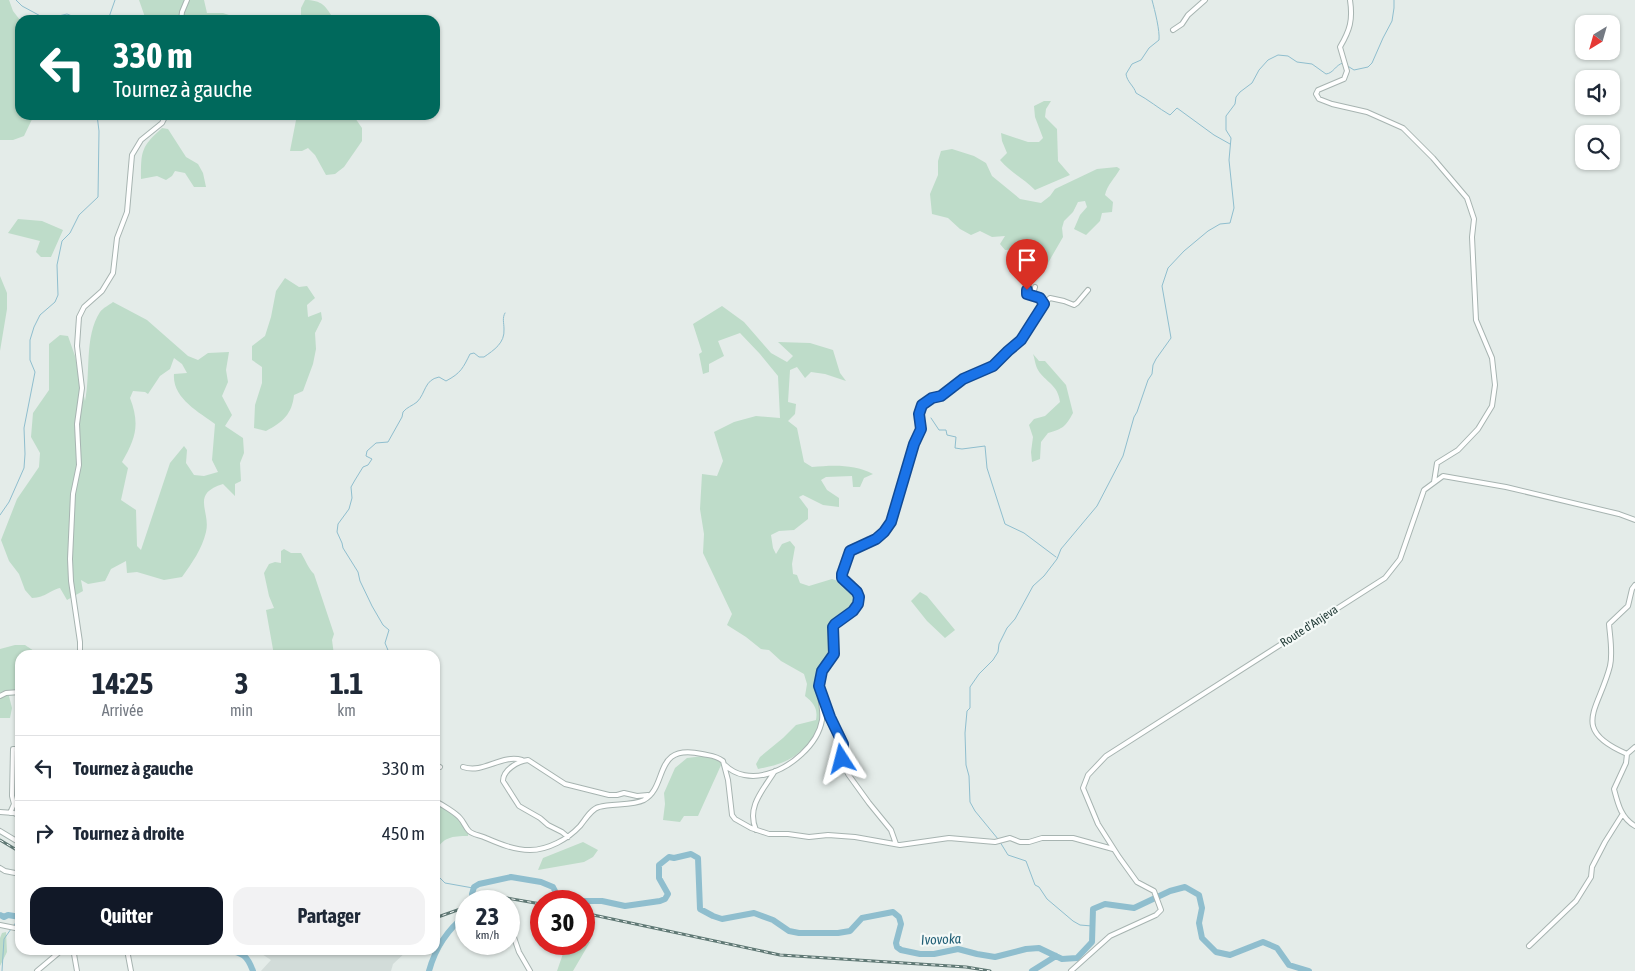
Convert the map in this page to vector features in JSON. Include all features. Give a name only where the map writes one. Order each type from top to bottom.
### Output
[{"type":"street","points":[[182,15],[186,0]]},
{"type":"street","points":[[1173,30],[1182,24],[1188,15],[1205,0]]},
{"type":"street","name":"Route d'Anjeva","points":[[1071,971],[1110,936],[1156,916],[1161,910],[1154,891],[1137,882],[1098,824],[1083,788],[1088,775],[1106,756],[1385,578],[1400,559],[1424,490],[1434,483],[1437,463],[1458,450],[1478,429],[1492,406],[1495,385],[1492,358],[1476,320],[1472,237],[1474,219],[1467,198],[1433,158],[1403,128],[1367,112],[1319,99],[1316,94],[1318,90],[1344,79],[1347,71],[1340,47],[1349,32],[1352,15],[1350,0]]},
{"type":"street","points":[[79,650],[70,559],[73,494],[79,464],[77,424],[82,388],[77,346],[79,317],[84,307],[102,291],[113,273],[118,238],[127,212],[132,155],[141,140],[164,120]]},
{"type":"street","points":[[1023,251],[1021,267],[1027,275],[1026,280],[1029,284],[1027,292],[1029,295],[1033,294],[1040,298],[1044,304]]},
{"type":"street","points":[[1033,294],[1035,286]]},
{"type":"street","points":[[440,804],[460,818],[467,830],[473,834],[514,848],[531,850],[548,847],[572,835],[596,808],[637,802],[650,795],[664,767],[674,755],[691,751],[712,755],[723,761],[731,771],[747,776],[762,775],[775,771],[798,757],[817,735],[822,720],[819,688],[822,671],[834,654],[833,627],[853,611],[858,604],[859,597],[857,592],[842,578],[848,554],[850,551],[880,536],[891,522],[914,444],[921,429],[919,414],[922,405],[932,398],[941,396],[963,379],[993,366],[1021,340],[1044,304],[1050,298],[1064,300],[1074,305],[1088,290]]},
{"type":"street","points":[[1434,483],[1443,476],[1506,487],[1619,514],[1635,520]]},
{"type":"street","points":[[1627,754],[1603,741],[1594,731],[1591,718],[1610,665],[1609,624],[1628,606],[1632,589],[1635,585]]},
{"type":"street","points":[[819,688],[843,744],[842,759],[848,774],[891,830],[896,844]]},
{"type":"street","points":[[0,696],[15,692]]},
{"type":"street","points":[[1635,746],[1627,754],[1626,763],[1614,789],[1622,815],[1635,826]]},
{"type":"street","points":[[10,814],[14,804],[12,796],[13,749],[15,749]]},
{"type":"street","points":[[463,767],[478,768],[512,758],[528,760],[565,784],[609,795],[624,793],[643,797],[650,795]]},
{"type":"street","points":[[522,760],[505,773],[503,777],[503,781],[510,793],[519,806],[568,836]]},
{"type":"street","points":[[725,765],[732,815],[741,823],[769,834],[862,838],[900,845],[949,838],[995,842],[1004,838],[1010,838],[1020,842],[1029,842],[1042,838],[1073,838],[1114,849]]},
{"type":"street","points":[[756,830],[752,822],[752,808],[775,771]]},
{"type":"street","points":[[0,812],[15,815]]},
{"type":"street","points":[[1529,946],[1576,902],[1591,877],[1592,867],[1605,842],[1622,815]]},
{"type":"street","points":[[0,831],[15,840]]},
{"type":"street","points":[[0,868],[5,872],[15,873]]},
{"type":"street","points":[[0,925],[15,928]]},
{"type":"street","points":[[520,954],[530,971]]},
{"type":"street","points":[[37,971],[56,955]]},
{"type":"street","points":[[74,955],[77,971]]},
{"type":"street","points":[[128,955],[131,971]]},
{"type":"shaded area","points":[[264,955],[403,955],[393,964],[391,971],[261,971],[271,960]]},
{"type":"green space","points":[[0,0],[9,0],[16,15],[15,120],[32,120],[24,136],[13,140],[0,140]]},
{"type":"green space","points":[[139,0],[204,0],[207,13],[229,15],[144,15]]},
{"type":"green space","points":[[305,0],[316,1],[323,5],[331,15],[301,15],[301,8]]},
{"type":"green space","points":[[1044,101],[1051,101],[1046,109],[1045,117],[1057,129],[1058,161],[1070,175],[1035,190],[1000,160],[1007,153],[1001,133],[1028,142],[1039,142],[1043,138],[1035,117],[1034,106]]},
{"type":"green space","points":[[296,120],[356,120],[362,128],[362,141],[344,167],[335,174],[326,175],[315,155],[308,148],[302,151],[290,151]]},
{"type":"green space","points":[[162,128],[168,129],[186,157],[198,164],[203,173],[206,187],[194,187],[185,173],[175,171],[166,180],[157,176],[141,179],[141,162],[146,145]]},
{"type":"green space","points":[[952,149],[974,156],[986,163],[992,176],[1020,199],[1041,203],[1055,189],[1097,169],[1117,167],[1120,169],[1109,185],[1105,195],[1113,202],[1112,212],[1102,213],[1100,221],[1086,235],[1074,229],[1080,215],[1087,207],[1085,201],[1078,202],[1073,212],[1064,221],[1062,228],[1063,237],[1048,263],[1039,270],[1027,263],[1020,249],[1005,250],[1000,244],[1005,236],[992,237],[980,231],[971,235],[960,229],[948,218],[932,214],[930,194],[938,175],[938,161],[941,151]]},
{"type":"green space","points":[[18,219],[42,221],[63,230],[51,257],[41,257],[36,252],[40,241],[8,233]]},
{"type":"green space","points":[[0,276],[7,293],[7,309],[0,351]]},
{"type":"green space","points":[[285,278],[299,287],[307,286],[315,298],[307,305],[308,317],[321,312],[322,319],[315,333],[316,349],[313,364],[303,391],[294,395],[286,417],[266,431],[254,428],[255,405],[262,383],[262,367],[252,360],[252,346],[265,336],[276,291]]},
{"type":"green space","points":[[113,302],[147,320],[188,356],[198,360],[208,353],[229,352],[226,370],[228,382],[222,396],[232,415],[225,426],[243,438],[244,453],[240,463],[241,481],[235,484],[235,496],[223,484],[207,493],[204,498],[206,532],[196,556],[182,577],[164,580],[137,572],[127,573],[126,561],[111,569],[105,581],[88,584],[81,580],[83,591],[67,600],[60,588],[32,598],[25,590],[19,574],[9,561],[1,540],[17,499],[39,467],[40,453],[31,437],[33,413],[49,390],[49,344],[60,335],[68,336],[75,356],[85,401],[90,344],[95,322],[100,312]],"holes":[[[174,358],[182,364],[187,373],[174,374],[177,390],[194,409],[215,424],[212,460],[218,472],[204,476],[194,475],[186,463],[187,450],[184,446],[170,463],[141,550],[137,546],[136,510],[121,500],[128,468],[122,462],[131,446],[136,423],[130,398],[133,391],[148,394],[160,376],[170,369]]]},
{"type":"green space","points":[[722,306],[744,322],[771,353],[787,362],[793,356],[778,342],[810,343],[833,350],[840,373],[846,381],[825,374],[811,372],[805,378],[797,367],[790,370],[788,402],[796,404],[795,414],[788,421],[797,428],[804,462],[812,467],[851,467],[873,474],[864,478],[860,487],[853,487],[852,476],[826,477],[821,480],[827,490],[839,498],[839,507],[823,505],[803,495],[799,497],[808,509],[808,519],[794,530],[779,531],[771,535],[776,554],[782,544],[790,541],[795,547],[792,564],[793,574],[797,575],[800,583],[809,586],[832,579],[841,582],[854,594],[853,604],[834,622],[831,629],[828,655],[819,675],[818,692],[826,715],[812,739],[800,752],[782,763],[758,769],[756,764],[760,757],[796,725],[816,720],[816,709],[805,696],[807,684],[804,674],[781,661],[769,650],[761,649],[727,625],[732,614],[703,553],[704,534],[700,509],[702,474],[717,476],[723,461],[714,432],[734,422],[756,416],[780,418],[778,376],[740,333],[718,341],[724,356],[709,364],[709,372],[703,374],[699,354],[702,352],[693,324]]},
{"type":"green space","points":[[1033,354],[1039,361],[1045,361],[1066,385],[1073,413],[1064,426],[1048,433],[1041,442],[1040,459],[1032,462],[1033,437],[1029,425],[1034,419],[1045,416],[1060,402],[1057,391],[1038,370]]},
{"type":"green space","points":[[284,549],[291,553],[301,553],[314,574],[334,634],[332,640],[333,650],[273,650],[266,610],[274,608],[269,596],[264,573],[269,564],[281,563],[281,551]]},
{"type":"green space","points":[[920,592],[927,596],[955,630],[945,638],[927,621],[911,601]]},
{"type":"green space","points":[[15,645],[25,645],[32,650],[15,650],[15,695],[9,696],[12,708],[10,718],[0,718],[0,649]]},
{"type":"green space","points":[[712,757],[722,763],[698,816],[684,816],[680,822],[663,820],[664,793],[675,768],[687,758]]},
{"type":"green space","points":[[440,805],[461,821],[468,833],[468,836],[448,838],[440,844]]},
{"type":"green space","points":[[583,842],[598,850],[593,857],[584,862],[538,870],[543,858]]},
{"type":"green space","points":[[6,932],[7,952],[0,966],[0,938],[2,933]]},
{"type":"green space","points":[[563,955],[582,955],[573,971],[557,971]]},
{"type":"waterway","points":[[16,0],[22,6],[39,15]]},
{"type":"waterway","points":[[110,15],[115,0]]},
{"type":"waterway","points":[[1152,0],[1159,40],[1149,48],[1141,60],[1132,64],[1126,74],[1128,79],[1136,93],[1170,115],[1177,108],[1214,135],[1230,144]]},
{"type":"waterway","points":[[1346,65],[1354,70],[1368,67],[1372,63],[1392,21],[1394,0]]},
{"type":"waterway","points":[[63,15],[70,15]]},
{"type":"waterway","points":[[998,839],[970,802],[965,733],[967,711],[970,708],[970,687],[998,652],[999,644],[1007,628],[1015,619],[1033,586],[1044,576],[1057,559],[1061,549],[1097,506],[1123,456],[1134,417],[1152,374],[1153,365],[1171,338],[1162,286],[1168,268],[1184,251],[1208,231],[1220,224],[1230,223],[1234,208],[1229,160],[1231,138],[1226,130],[1226,116],[1235,104],[1236,97],[1252,83],[1259,70],[1268,60],[1278,55],[1288,56],[1297,62],[1312,64],[1326,74],[1343,63]]},
{"type":"waterway","points":[[0,515],[9,502],[24,468],[24,428],[35,372],[30,360],[30,340],[34,327],[40,315],[55,302],[58,295],[57,265],[62,241],[70,233],[79,215],[98,197],[98,120]]},
{"type":"waterway","points":[[388,650],[385,643],[389,630],[383,625],[372,606],[360,581],[358,572],[343,548],[337,532],[338,524],[349,509],[352,498],[351,487],[363,467],[368,465],[372,459],[366,456],[367,451],[376,443],[388,442],[403,412],[417,402],[430,381],[439,377],[446,381],[461,370],[470,354],[474,353],[479,357],[484,357],[498,346],[504,334],[503,319],[505,313]]},
{"type":"waterway","points":[[931,418],[939,430],[946,430],[947,435],[956,437],[955,448],[985,446],[987,468],[1005,524],[1024,533],[1056,557]]},
{"type":"waterway","points":[[1000,842],[1008,855],[1026,861],[1035,885],[1039,887],[1047,899],[1073,921],[1080,925],[1092,926]]},
{"type":"waterway","name":"Ivovoka","points":[[595,901],[625,906],[665,899],[668,894],[659,878],[659,865],[669,857],[674,858],[691,854],[698,858],[700,909],[722,919],[754,913],[773,920],[789,931],[799,933],[838,933],[850,931],[862,918],[893,912],[899,917],[901,924],[896,943],[897,947],[901,950],[920,954],[934,954],[958,949],[995,957],[1026,949],[1039,948],[1062,959],[1077,958],[1092,942],[1093,909],[1105,904],[1134,908],[1170,891],[1185,887],[1199,895],[1202,908],[1199,923],[1202,938],[1216,952],[1230,955],[1263,942],[1277,948],[1289,965],[1309,971]]},
{"type":"waterway","name":"Ivovoka","points":[[473,890],[479,884],[511,877],[541,882],[553,887],[554,890]]},
{"type":"waterway","points":[[440,878],[445,883],[473,888]]},
{"type":"waterway","name":"Ivovoka","points":[[0,915],[4,917],[8,915],[15,916]]},
{"type":"waterway","name":"Ivovoka","points":[[440,946],[455,925]]},
{"type":"waterway","points":[[2,971],[4,939],[11,929]]},
{"type":"waterway","name":"Ivovoka","points":[[242,955],[249,961],[253,971]]},
{"type":"waterway","name":"Ivovoka","points":[[429,971],[435,955]]},
{"type":"waterway","points":[[1032,971],[1056,956]]},
{"type":"railway","points":[[0,840],[15,849]]},
{"type":"railway","points":[[520,900],[530,902]]},
{"type":"railway","points":[[440,916],[455,911]]},
{"type":"railway","points":[[595,915],[780,955],[966,967],[990,971]]},
{"type":"route","points":[[842,759],[843,744],[830,717],[819,686],[822,671],[834,654],[833,627],[853,611],[858,604],[859,597],[857,592],[842,578],[848,554],[850,551],[876,539],[888,528],[891,522],[914,444],[921,429],[919,414],[922,405],[932,398],[941,396],[963,379],[993,366],[1021,340],[1036,320],[1044,304],[1043,300],[1033,294],[1027,294],[1027,290]]}]
